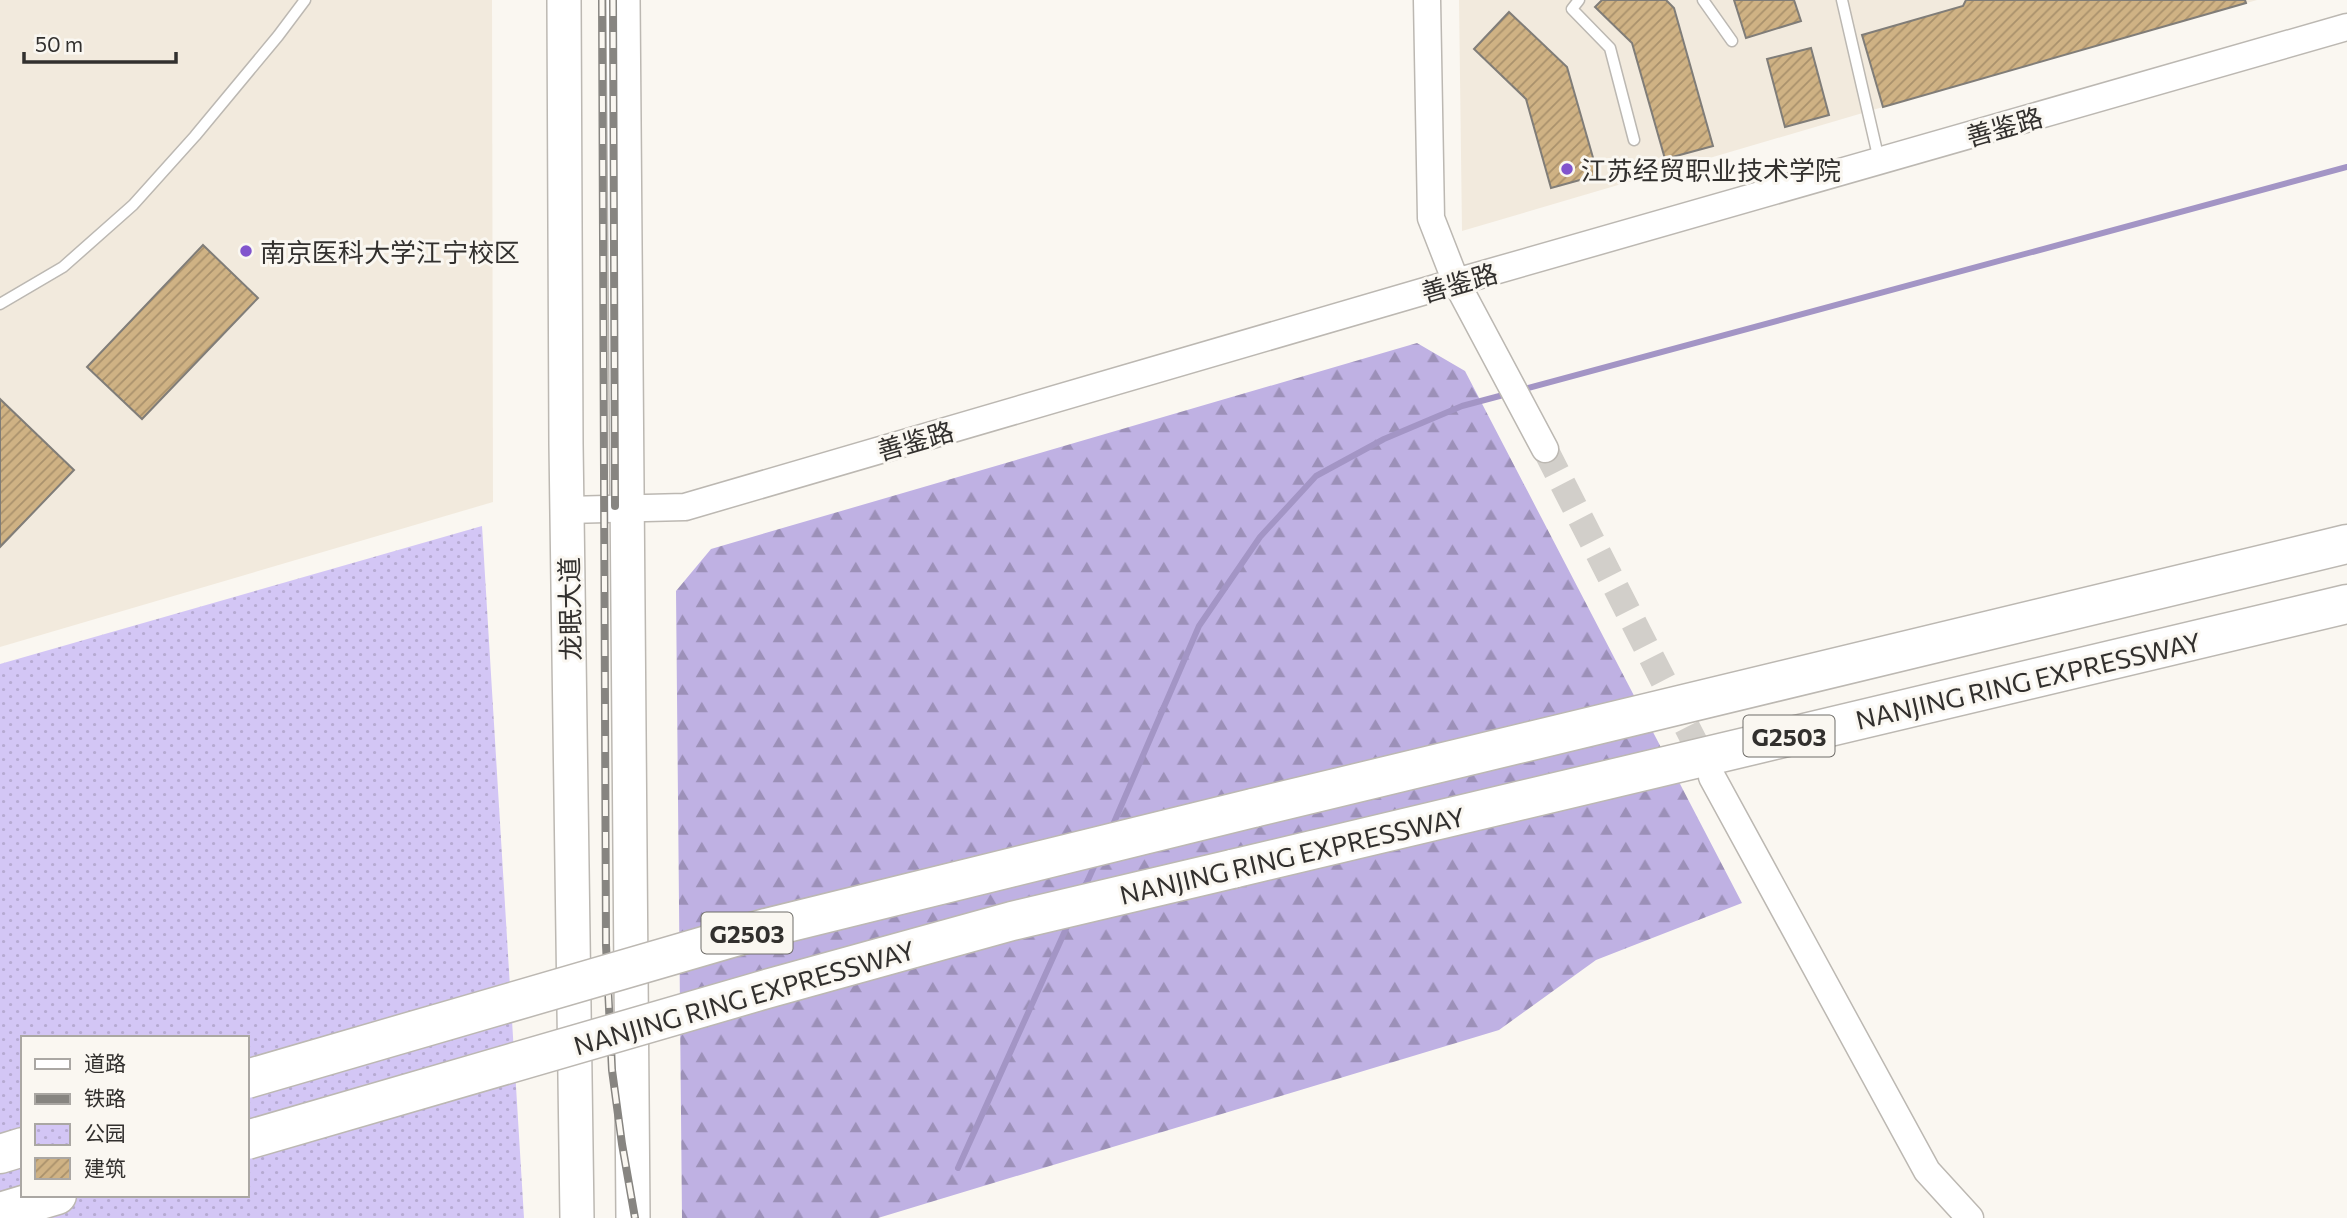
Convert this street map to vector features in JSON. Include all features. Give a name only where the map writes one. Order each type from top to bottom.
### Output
[{"type":"highway","name":"NANJING RING EXPRESSWAY","points":[[248,1079],[766,928],[2347,544]]},
{"type":"highway","name":"NANJING RING EXPRESSWAY","points":[[248,1140],[1013,921],[2347,604]]},
{"type":"highway","points":[[0,1153],[21,1148]]},
{"type":"highway","points":[[0,1212],[50,1197]]},
{"type":"main road","name":"龙眠大道","points":[[564,0],[567,510],[577,1218]]},
{"type":"main road","points":[[623,0],[634,1218]]},
{"type":"street","points":[[1427,0],[1431,218],[1456,282],[1545,449]]},
{"type":"street","name":"善鉴路","points":[[567,510],[685,508],[1456,282],[2347,27]]},
{"type":"street","points":[[1712,777],[1927,1171],[1970,1218]]},
{"type":"street","points":[[569,1218],[577,1178]]},
{"type":"lane","points":[[0,304],[62,267],[133,205],[203,126],[305,0]]},
{"type":"lane","points":[[1563,0],[1576,4],[1610,48],[1634,140]]},
{"type":"lane","points":[[1703,0],[1732,41]]},
{"type":"lane","points":[[1842,0],[1879,162]]},
{"type":"shaded area","name":"南京医科大学江宁校区","points":[[0,0],[492,0],[493,502],[0,647]]},
{"type":"shaded area","name":"江苏经贸职业技术学院","points":[[1459,0],[2257,0],[1462,231]]},
{"type":"green space","points":[[1417,343],[1465,371],[1742,903],[1596,960],[1499,1030],[878,1218],[682,1218],[676,591],[711,549]]},
{"type":"green space","points":[[482,526],[524,1218],[0,1218],[0,664]]},
{"type":"building","points":[[1602,0],[1666,0],[1674,8],[1713,146],[1665,159],[1632,43],[1595,7]]},
{"type":"building","points":[[1734,0],[1794,0],[1801,21],[1746,38]]},
{"type":"building","points":[[1966,0],[2245,0],[2246,3],[1883,107],[1862,35],[1963,6]]},
{"type":"building","points":[[1509,12],[1567,67],[1598,175],[1551,188],[1526,99],[1474,49]]},
{"type":"building","points":[[1811,48],[1829,115],[1785,127],[1767,59]]},
{"type":"building","points":[[203,245],[258,298],[142,419],[87,367]]},
{"type":"building","points":[[0,399],[74,470],[0,547]]},
{"type":"waterway","points":[[1521,390],[2347,167]]},
{"type":"waterway","points":[[1112,827],[1199,626],[1260,537],[1316,476],[1384,439],[1462,406],[1507,394]]},
{"type":"waterway","points":[[1083,891],[1097,860]]},
{"type":"waterway","points":[[958,1168],[1070,920]]},
{"type":"tunnel","points":[[1545,449],[1710,772]]},
{"type":"railway","points":[[602,0],[606,945],[612,1070],[635,1218]]},
{"type":"railway","points":[[613,0],[615,506]]},
{"type":"place","name":"江苏经贸职业技术学院","points":[[1567,169]]},
{"type":"place","name":"南京医科大学江宁校区","points":[[246,251]]}]
